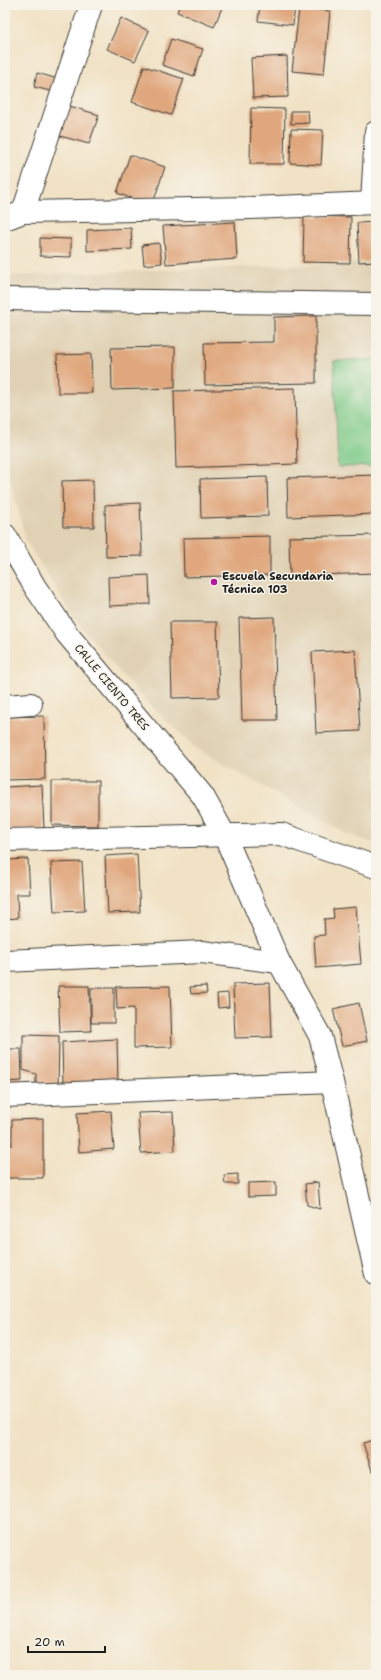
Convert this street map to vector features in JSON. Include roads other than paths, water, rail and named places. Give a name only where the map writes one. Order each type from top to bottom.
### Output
[{"type":"street","points":[[91,5],[14,216],[374,203],[376,132]]},
{"type":"street","points":[[5,299],[376,304]]},
{"type":"street","name":"CALLE CIENTO TRES","points":[[5,535],[35,587],[67,634],[203,796],[224,834],[279,962],[320,1036],[376,1274]]},
{"type":"street","points":[[5,706],[31,704]]},
{"type":"street","points":[[5,840],[224,834],[282,834],[376,868]]},
{"type":"street","points":[[5,961],[202,952],[279,962]]},
{"type":"street","points":[[5,1096],[332,1082]]},
{"type":"place","name":"Escuela Secundaria Técnica 103","points":[[214,582]]}]
